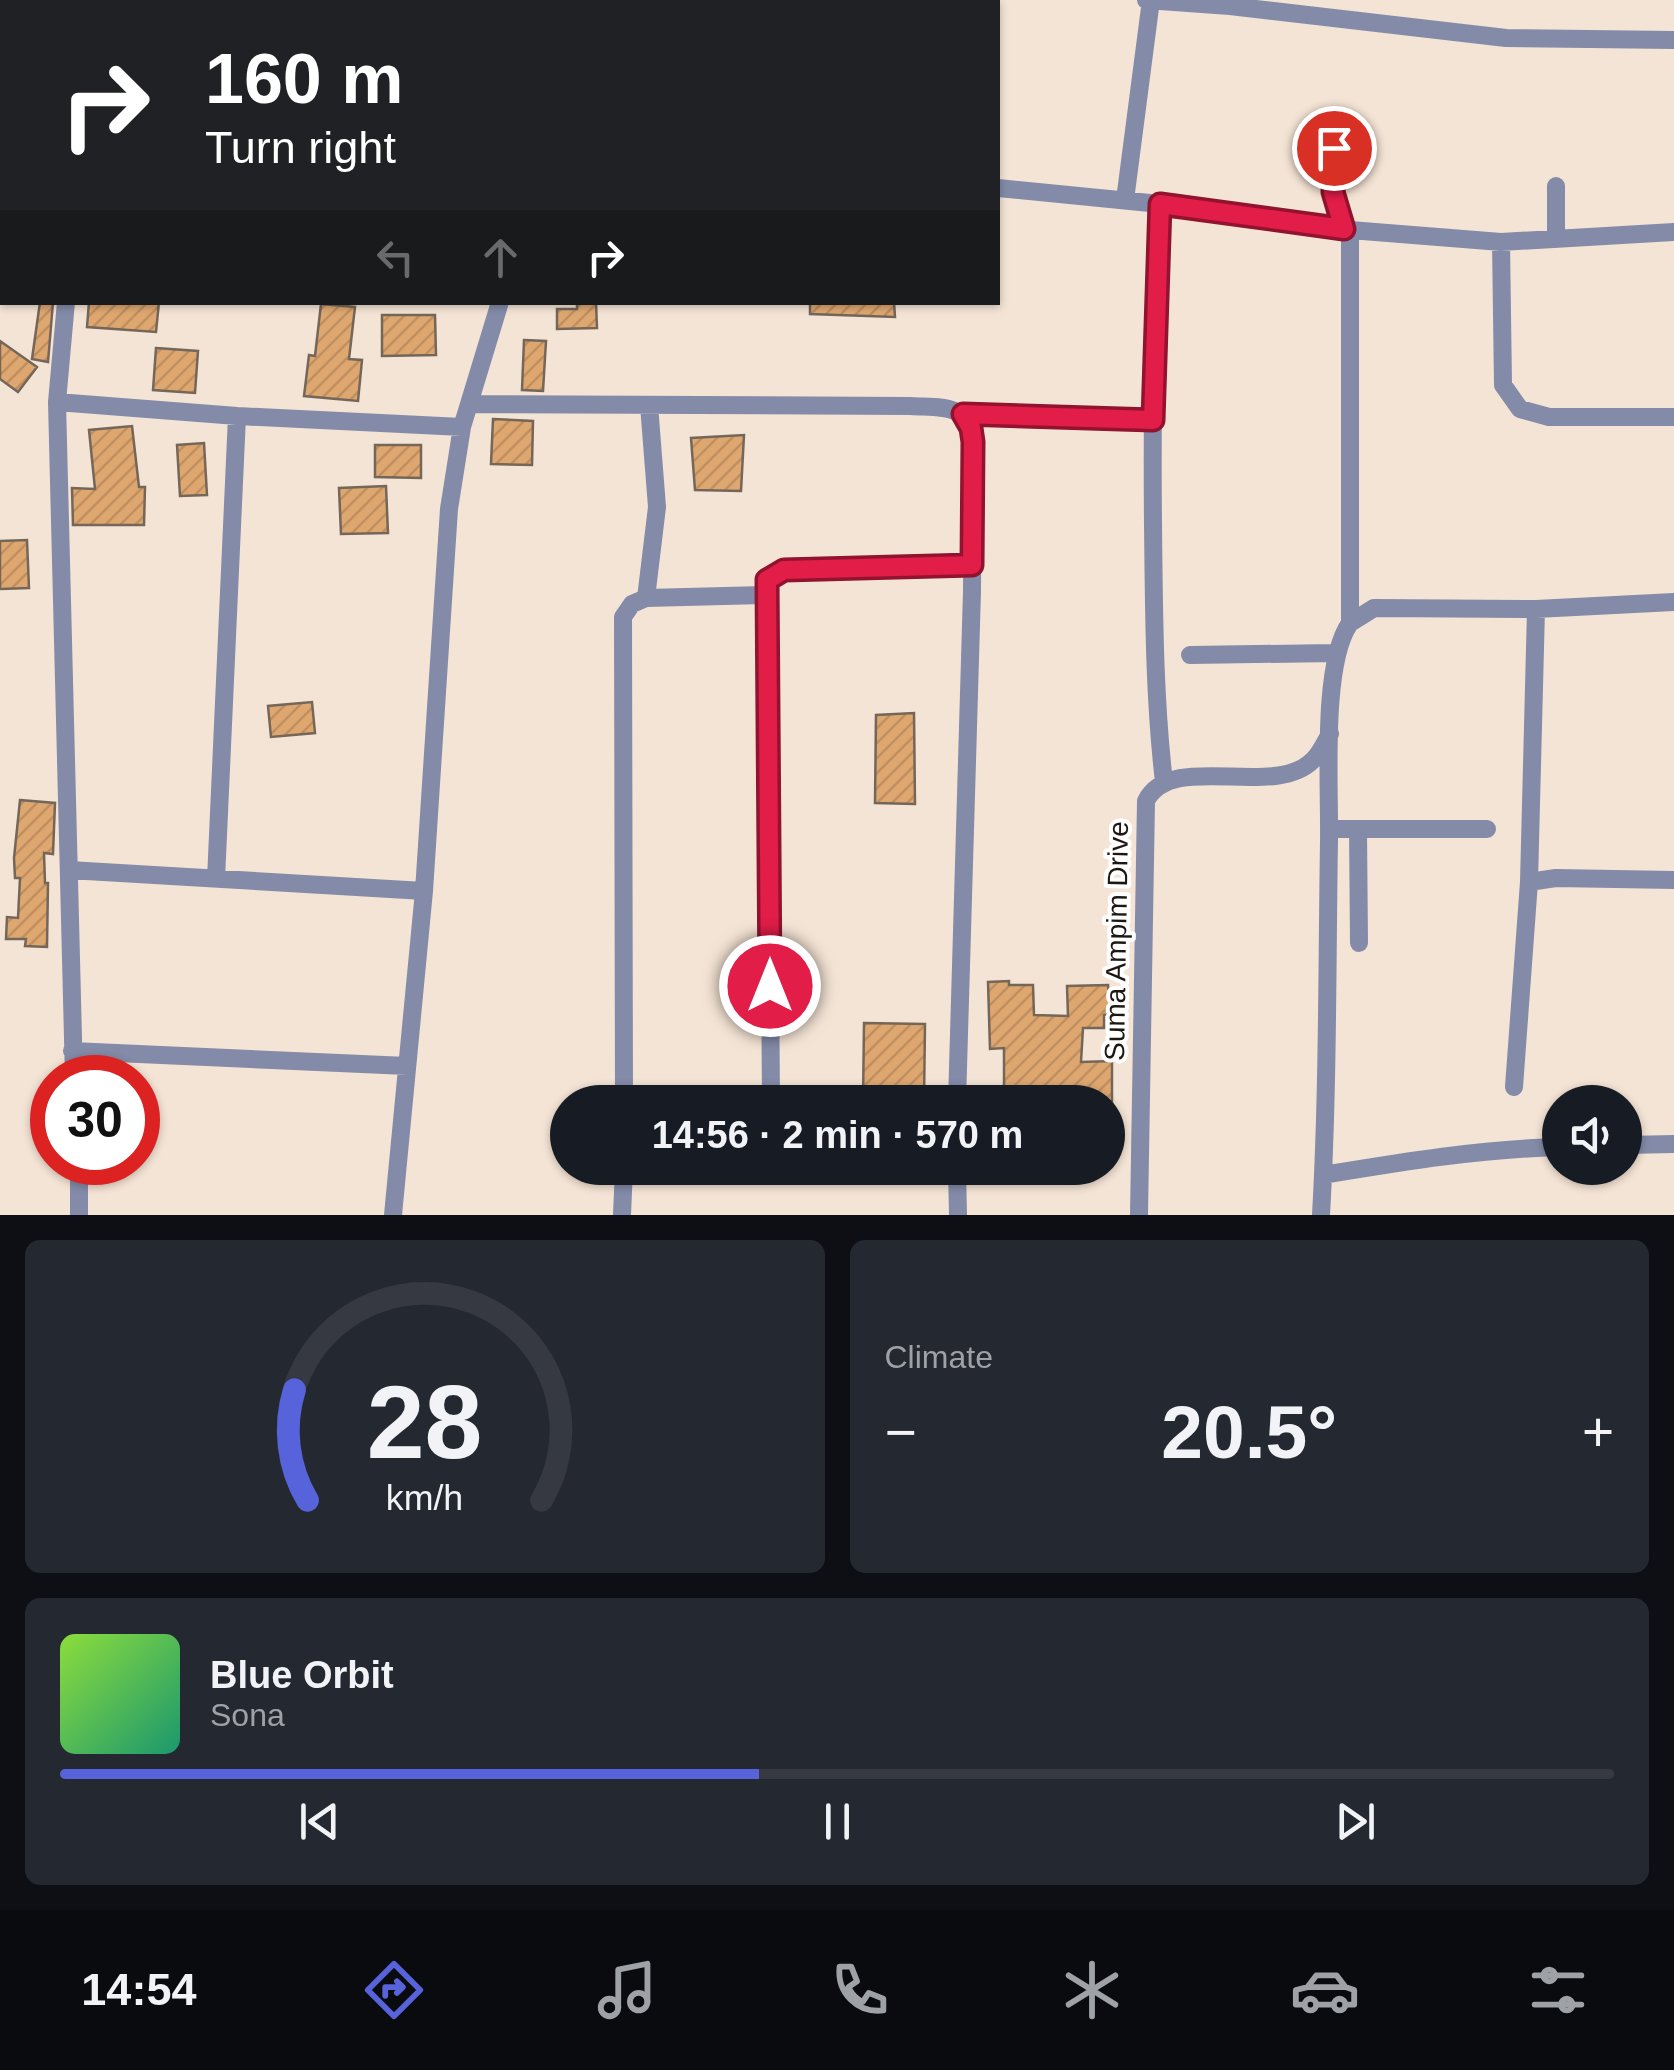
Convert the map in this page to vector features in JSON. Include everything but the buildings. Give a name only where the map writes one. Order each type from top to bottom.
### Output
[{"type":"street","points":[[1125,200],[1148,0],[1506,38],[1674,40]]},
{"type":"street","points":[[1334,148],[1333,192],[1347,229],[1350,623]]},
{"type":"street","points":[[1556,186],[1556,239]]},
{"type":"street","points":[[1000,188],[1347,229],[1502,242],[1674,232]]},
{"type":"street","name":"Suma Ampim Drive","points":[[1139,1215],[1146,801],[1158,785],[1153,420],[1160,204]]},
{"type":"street","points":[[1502,242],[1503,386],[1520,409],[1550,417],[1674,417]]},
{"type":"street","points":[[66,305],[58,402],[72,1055]]},
{"type":"street","points":[[393,1215],[424,890],[448,508],[462,427],[499,305]]},
{"type":"street","points":[[58,402],[462,427]]},
{"type":"street","points":[[469,404],[911,406],[952,409],[963,414],[1153,420]]},
{"type":"street","points":[[646,598],[657,507],[648,405]]},
{"type":"street","points":[[958,1085],[973,442],[963,414]]},
{"type":"street","points":[[216,879],[237,416]]},
{"type":"street","points":[[771,1085],[767,580],[784,570],[972,565]]},
{"type":"street","points":[[624,1085],[623,617],[632,604],[646,598],[767,595]]},
{"type":"street","points":[[1321,1215],[1330,734],[1335,653],[1340,636],[1350,623],[1374,608],[1536,608],[1674,602]]},
{"type":"street","points":[[1514,1086],[1530,882],[1536,608]]},
{"type":"street","points":[[1190,656],[1335,653]]},
{"type":"street","points":[[1158,785],[1173,779],[1288,774],[1312,762],[1330,734]]},
{"type":"street","points":[[1329,828],[1487,828]]},
{"type":"street","points":[[1358,829],[1358,942]]},
{"type":"street","points":[[69,870],[424,890]]},
{"type":"street","points":[[1530,882],[1556,878],[1674,880]]},
{"type":"street","points":[[72,1051],[407,1066]]},
{"type":"street","points":[[1642,1145],[1674,1144]]},
{"type":"street","points":[[1324,1175],[1432,1157],[1542,1148]]},
{"type":"street","points":[[78,1185],[79,1215]]},
{"type":"street","points":[[622,1215],[623,1185]]},
{"type":"street","points":[[957,1185],[958,1215]]},
{"type":"route","points":[[770,986],[767,580],[784,570],[972,565],[973,442],[963,414],[1153,420],[1160,204],[1344,229],[1333,192],[1334,148]]}]
